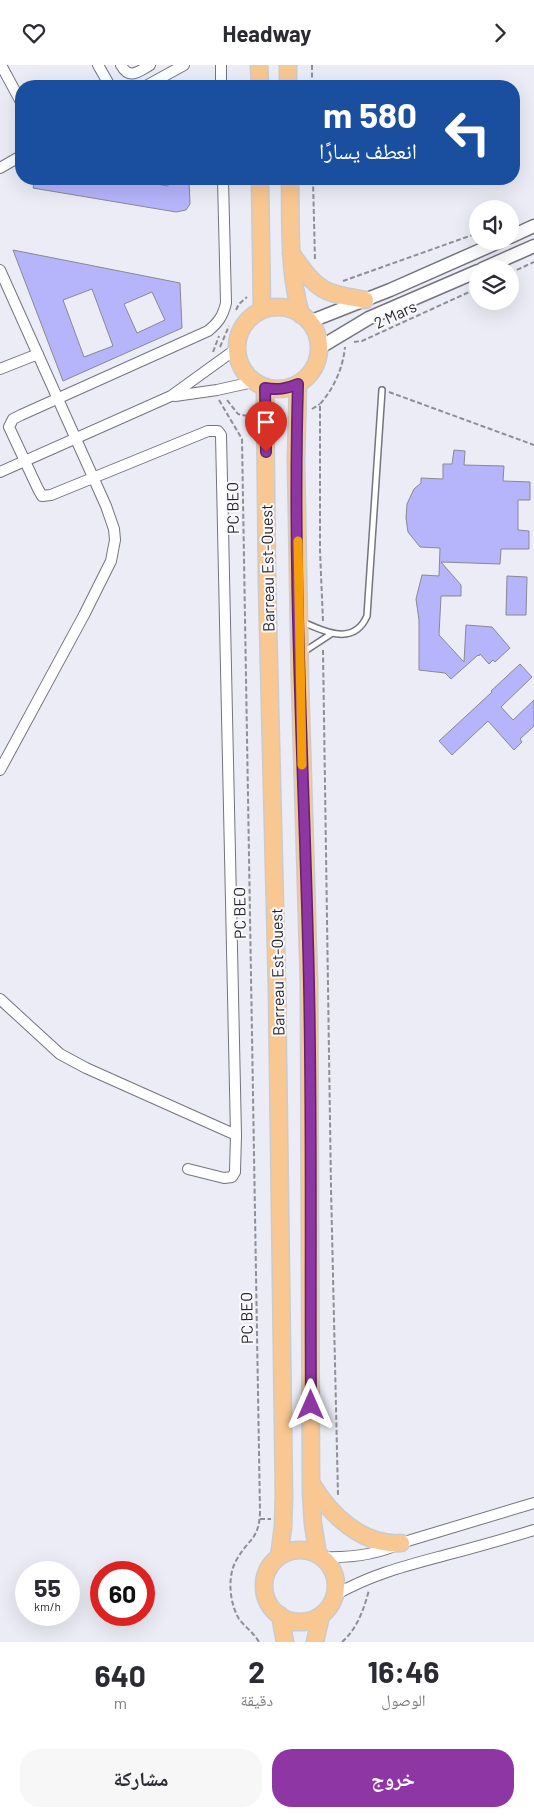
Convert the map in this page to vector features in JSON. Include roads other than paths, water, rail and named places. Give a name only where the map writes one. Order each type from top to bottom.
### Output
[{"type":"main road","points":[[259,65],[260,80]]},
{"type":"main road","points":[[288,65],[288,80]]},
{"type":"main road","points":[[260,185],[262,310]]},
{"type":"main road","points":[[290,185],[291,253],[295,294],[305,318],[316,335],[319,348],[317,360],[313,370],[298,384],[288,389],[276,390],[259,385],[244,373],[238,361],[236,349],[238,337],[243,326],[252,317],[262,310],[282,307],[305,318]]},
{"type":"main road","points":[[291,253],[319,285],[344,296],[365,300]]},
{"type":"main road","name":"Barreau Est-Ouest","points":[[298,384],[296,460],[299,654],[309,984],[311,1483],[313,1524],[320,1556]]},
{"type":"main road","name":"Barreau Est-Ouest","points":[[259,385],[266,420],[267,584],[277,979],[284,1497],[279,1557]]},
{"type":"main road","points":[[311,1483],[336,1516],[355,1530],[366,1536],[391,1544],[402,1543]]},
{"type":"main road","points":[[302,1550],[320,1556],[332,1570],[336,1586],[335,1595],[330,1606],[321,1615],[308,1621],[293,1621],[280,1615],[269,1604],[264,1590],[269,1568],[279,1557],[286,1553],[302,1550]]},
{"type":"main road","points":[[280,1615],[285,1642]]},
{"type":"main road","points":[[316,1642],[321,1615]]},
{"type":"street","points":[[1,65],[15,91]]},
{"type":"street","points":[[98,65],[107,80]]},
{"type":"street","points":[[121,65],[128,74],[137,72],[150,65]]},
{"type":"street","points":[[157,80],[184,65]]},
{"type":"street","points":[[221,65],[221,80]]},
{"type":"street","points":[[0,168],[15,159]]},
{"type":"street","points":[[188,1169],[224,1178],[232,1177],[235,1172],[236,1135],[222,435],[218,431],[208,431],[45,496],[40,493],[24,461],[10,431],[10,424],[13,419],[56,398],[208,331],[221,319],[226,303],[223,185]]},
{"type":"street","points":[[519,233],[534,226]]},
{"type":"street","points":[[502,260],[534,246]]},
{"type":"street","points":[[305,318],[365,300],[480,250]]},
{"type":"street","points":[[0,270],[93,477],[114,529],[115,540],[111,561],[0,770]]},
{"type":"street","points":[[319,348],[345,331],[397,305],[469,275]]},
{"type":"street","points":[[0,472],[171,396],[236,349]]},
{"type":"street","points":[[0,369],[38,353]]},
{"type":"street","points":[[171,396],[259,385]]},
{"type":"street","points":[[0,999],[60,1054],[86,1068],[236,1135]]},
{"type":"street","points":[[320,1556],[350,1557],[388,1550],[402,1543],[534,1503]]},
{"type":"street","points":[[335,1595],[370,1576],[534,1530]]},
{"type":"lane","points":[[299,620],[331,634],[350,633],[357,631],[367,616],[382,390]]},
{"type":"lane","points":[[299,654],[331,634]]}]
